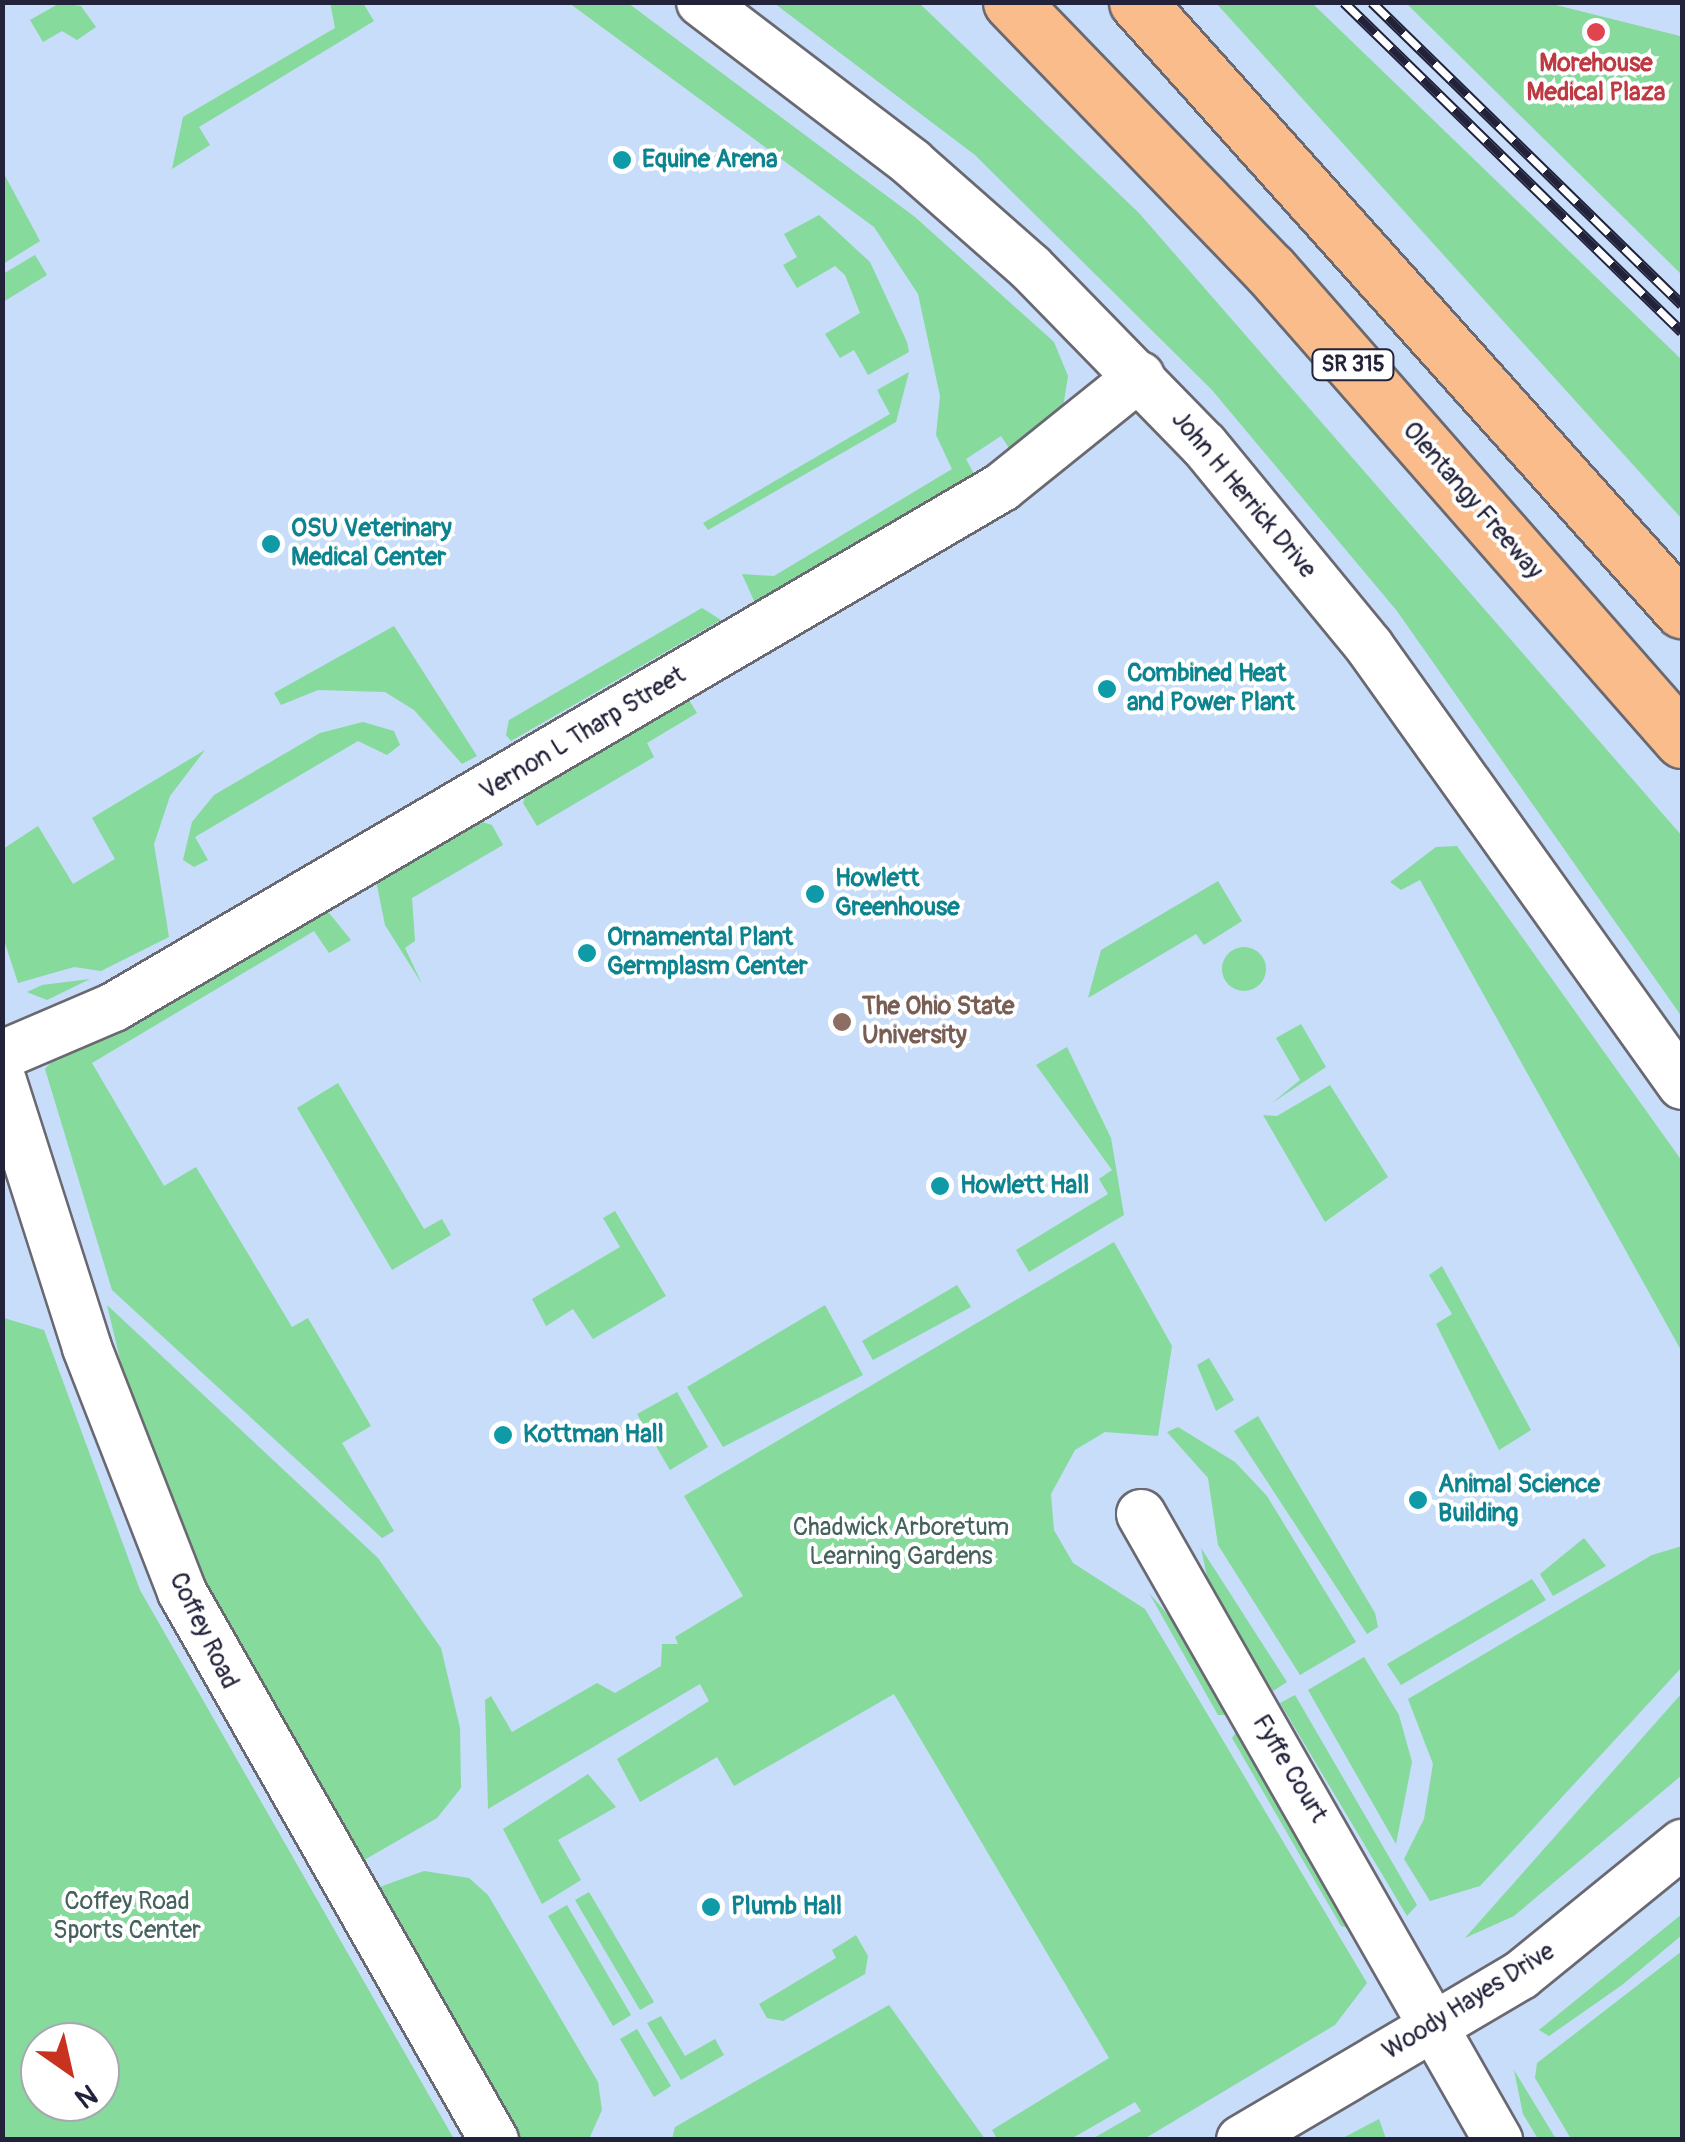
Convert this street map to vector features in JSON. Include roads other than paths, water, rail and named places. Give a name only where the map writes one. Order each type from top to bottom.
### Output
[{"type":"highway","name":"Olentangy Freeway","points":[[1011,2],[1270,270],[1682,740]]},
{"type":"highway","points":[[1137,2],[1682,610]]},
{"type":"street","name":"John H Herrick Drive","points":[[701,2],[912,162],[1140,376],[1369,646],[1682,1085]]},
{"type":"street","name":"Vernon L Tharp Street","points":[[2,1055],[145,989],[1002,487],[1140,376]]},
{"type":"street","name":"Coffey Road","points":[[2,1081],[87,1348],[182,1592],[494,2140]]},
{"type":"street","name":"Fyffe Court","points":[[1141,1514],[1498,2140]]},
{"type":"street","name":"Woody Hayes Drive","points":[[1241,2140],[1521,1975],[1682,1844]]},
{"type":"railway","points":[[1344,2],[1682,332]]},
{"type":"railway","points":[[1372,2],[1682,304]]},
{"type":"place","name":"Morehouse Medical Plaza","points":[[1596,32]]},
{"type":"place","name":"Equine Arena","points":[[622,160]]},
{"type":"place","name":"OSU Veterinary Medical Center","points":[[271,544]]},
{"type":"place","name":"Combined Heat and Power Plant","points":[[1107,689]]},
{"type":"place","name":"Howlett Greenhouse","points":[[815,894]]},
{"type":"place","name":"Ornamental Plant Germplasm Center","points":[[587,953]]},
{"type":"place","name":"The Ohio State University","points":[[842,1022]]},
{"type":"place","name":"Howlett Hall","points":[[940,1186]]},
{"type":"place","name":"Kottman Hall","points":[[503,1435]]},
{"type":"place","name":"Animal Science Building","points":[[1418,1500]]},
{"type":"place","name":"Plumb Hall","points":[[711,1907]]},
{"type":"park label","name":"Chadwick Arboretum Learning Gardens","points":[[901,1544]]},
{"type":"park label","name":"Coffey Road Sports Center","points":[[127,1918]]}]
